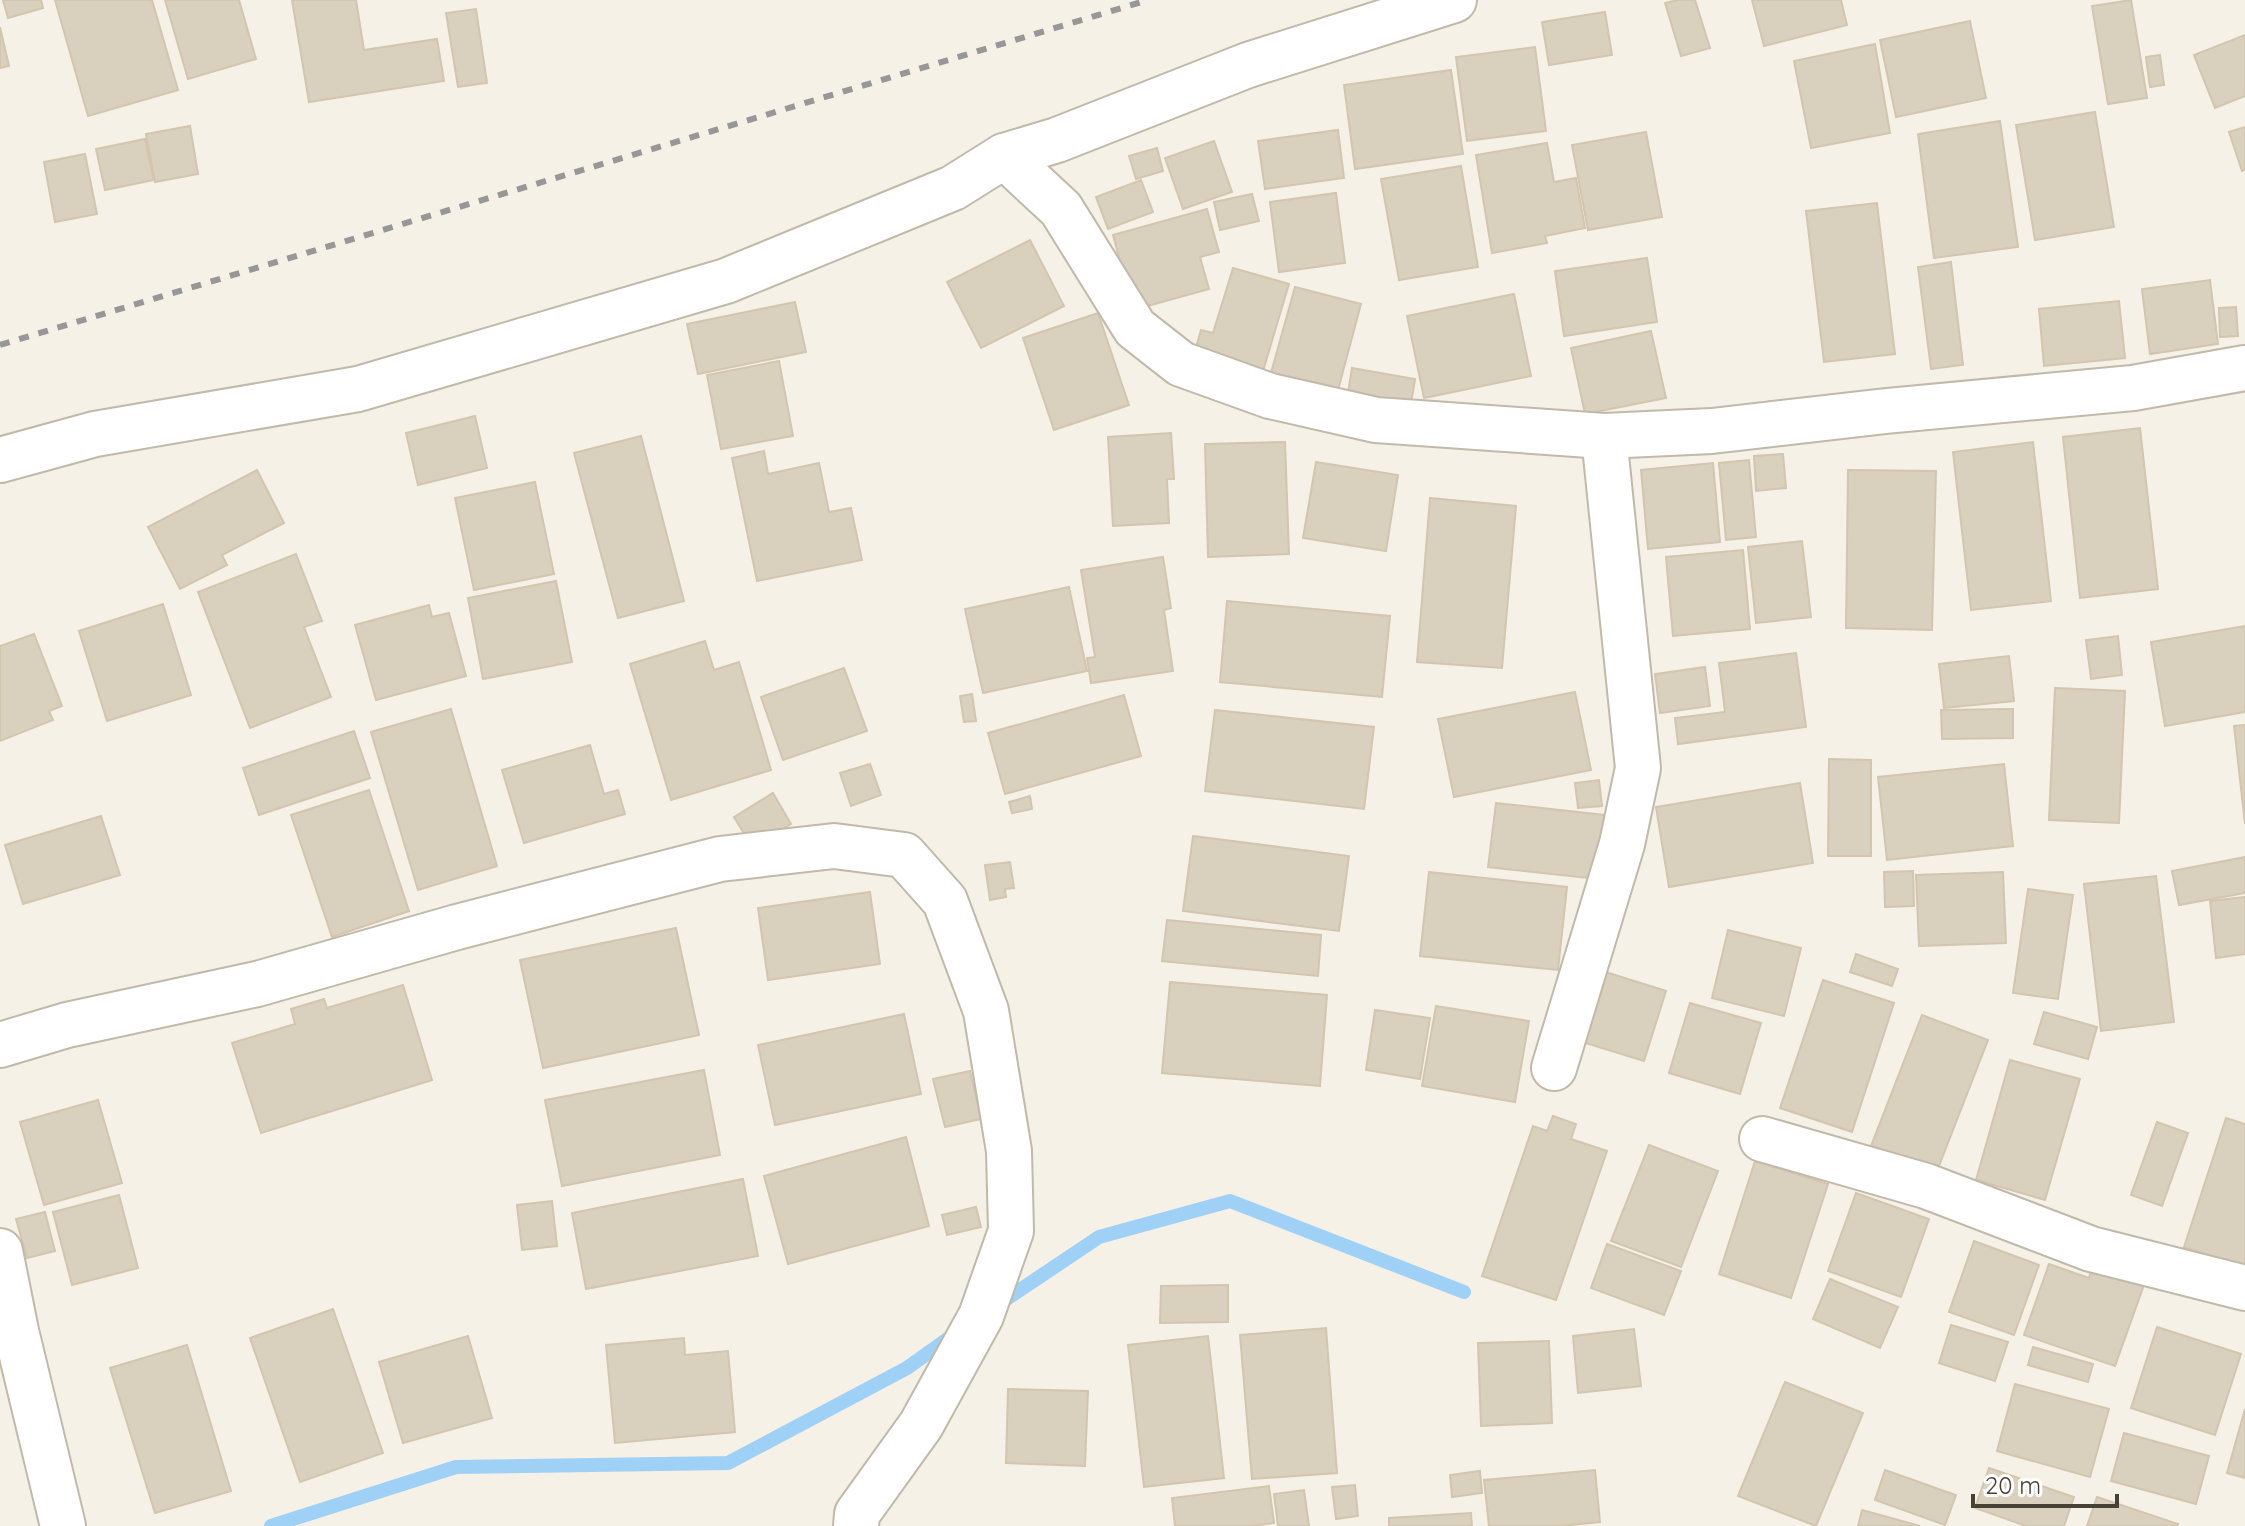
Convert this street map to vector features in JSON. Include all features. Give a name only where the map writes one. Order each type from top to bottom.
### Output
[{"type":"street","points":[[0,460],[95,434],[358,389],[726,281],[953,188],[1004,156],[1057,140],[1248,65],[1454,0]]},
{"type":"street","points":[[1004,156],[1061,209],[1135,328],[1181,364],[1270,396],[1376,420],[1604,436],[1712,431],[2133,388],[2245,368]]},
{"type":"street","points":[[1554,1068],[1622,844],[1638,768],[1604,436]]},
{"type":"street","points":[[0,1045],[67,1025],[257,984],[457,927],[720,859],[834,846],[904,855],[945,901],[986,1011],[1009,1151],[1011,1231],[981,1316],[921,1425],[857,1514],[856,1526]]},
{"type":"street","points":[[1762,1139],[1926,1186],[2091,1249],[2245,1288]]},
{"type":"street","points":[[0,1251],[63,1526]]},
{"type":"building","points":[[3,0],[41,0],[43,8],[8,18]]},
{"type":"building","points":[[55,0],[152,0],[178,90],[88,116]]},
{"type":"building","points":[[165,0],[239,0],[256,59],[188,79]]},
{"type":"building","points":[[292,0],[356,0],[364,50],[437,39],[444,81],[309,102]]},
{"type":"building","points":[[1695,0],[1710,48],[1681,56],[1665,3]]},
{"type":"building","points":[[1752,0],[1841,0],[1847,25],[1764,46]]},
{"type":"building","points":[[2131,0],[2147,98],[2108,104],[2092,6]]},
{"type":"building","points":[[476,9],[487,83],[458,87],[446,13]]},
{"type":"building","points":[[1605,12],[1612,55],[1549,65],[1542,22]]},
{"type":"building","points":[[1970,21],[1986,98],[1896,117],[1880,40]]},
{"type":"building","points":[[0,27],[9,66],[0,68]]},
{"type":"building","points":[[2245,35],[2245,96],[2215,108],[2194,55]]},
{"type":"building","points":[[1875,44],[1890,133],[1811,148],[1794,61]]},
{"type":"building","points":[[1535,47],[1546,131],[1467,141],[1456,57]]},
{"type":"building","points":[[2160,55],[2164,85],[2150,87],[2146,57]]},
{"type":"building","points":[[1451,70],[1463,154],[1355,169],[1344,85]]},
{"type":"building","points":[[2095,112],[2114,227],[2035,240],[2016,125]]},
{"type":"building","points":[[2000,121],[2018,247],[1934,258],[1918,134]]},
{"type":"building","points":[[190,126],[198,174],[155,182],[146,134]]},
{"type":"building","points":[[2245,127],[2245,170],[2242,171],[2229,132]]},
{"type":"building","points":[[1338,130],[1344,178],[1265,189],[1258,141]]},
{"type":"building","points":[[1646,132],[1662,217],[1588,230],[1572,145]]},
{"type":"building","points":[[145,139],[154,180],[105,190],[96,149]]},
{"type":"building","points":[[1214,141],[1232,192],[1183,209],[1165,158]]},
{"type":"building","points":[[1547,143],[1554,182],[1576,178],[1585,228],[1545,236],[1547,243],[1492,253],[1476,155]]},
{"type":"building","points":[[1157,148],[1163,171],[1136,179],[1129,156]]},
{"type":"building","points":[[85,154],[97,214],[55,222],[44,162]]},
{"type":"building","points":[[1461,166],[1478,267],[1399,280],[1381,179]]},
{"type":"building","points":[[1141,180],[1153,212],[1108,229],[1096,197]]},
{"type":"building","points":[[1336,193],[1345,263],[1279,272],[1270,202]]},
{"type":"building","points":[[1252,194],[1259,221],[1220,230],[1214,202]]},
{"type":"building","points":[[1877,203],[1895,354],[1824,362],[1806,211]]},
{"type":"building","points":[[1207,209],[1219,252],[1200,257],[1209,289],[1133,310],[1113,235]]},
{"type":"building","points":[[1030,240],[1064,306],[981,348],[947,282]]},
{"type":"building","points":[[1647,258],[1657,322],[1564,336],[1555,271]]},
{"type":"building","points":[[1951,262],[1963,365],[1931,369],[1918,267]]},
{"type":"building","points":[[1233,268],[1289,284],[1263,371],[1195,351],[1201,330],[1213,333]]},
{"type":"building","points":[[2210,280],[2218,344],[2150,354],[2142,289]]},
{"type":"building","points":[[1295,287],[1361,304],[1338,390],[1271,373]]},
{"type":"building","points":[[1514,294],[1531,376],[1424,398],[1407,316]]},
{"type":"building","points":[[2119,301],[2125,358],[2044,366],[2039,309]]},
{"type":"building","points":[[795,302],[806,352],[698,374],[687,324]]},
{"type":"building","points":[[2236,307],[2238,336],[2220,337],[2219,308]]},
{"type":"building","points":[[1098,313],[1129,405],[1054,430],[1023,338]]},
{"type":"building","points":[[1651,331],[1666,398],[1585,414],[1571,348]]},
{"type":"building","points":[[779,361],[793,436],[721,449],[707,375]]},
{"type":"building","points":[[1352,368],[1415,379],[1409,416],[1346,406]]},
{"type":"building","points":[[475,416],[487,468],[418,485],[406,433]]},
{"type":"building","points":[[2140,428],[2158,589],[2080,598],[2063,437]]},
{"type":"building","points":[[1171,433],[1174,479],[1167,479],[1169,523],[1113,526],[1108,437]]},
{"type":"building","points":[[641,436],[684,601],[618,618],[574,453]]},
{"type":"building","points":[[1285,442],[1289,554],[1208,557],[1205,444]]},
{"type":"building","points":[[2033,442],[2051,601],[1971,610],[1953,452]]},
{"type":"building","points":[[764,451],[768,474],[819,463],[829,512],[851,508],[862,560],[757,581],[732,458]]},
{"type":"building","points":[[1783,454],[1786,488],[1756,491],[1754,456]]},
{"type":"building","points":[[1749,460],[1756,537],[1726,540],[1719,463]]},
{"type":"building","points":[[1316,462],[1398,475],[1386,551],[1303,538]]},
{"type":"building","points":[[1713,463],[1720,542],[1648,549],[1641,470]]},
{"type":"building","points":[[257,470],[284,523],[222,555],[227,565],[180,589],[148,527]]},
{"type":"building","points":[[1848,470],[1936,471],[1932,630],[1846,628]]},
{"type":"building","points":[[535,482],[554,574],[474,590],[455,498]]},
{"type":"building","points":[[1430,498],[1516,506],[1502,668],[1417,662]]},
{"type":"building","points":[[1802,541],[1811,617],[1756,623],[1748,547]]},
{"type":"building","points":[[1743,550],[1750,629],[1673,636],[1666,557]]},
{"type":"building","points":[[296,554],[322,621],[304,627],[331,697],[250,728],[198,592]]},
{"type":"building","points":[[1163,557],[1171,608],[1164,610],[1173,671],[1091,683],[1087,658],[1095,657],[1081,570]]},
{"type":"building","points":[[556,581],[572,662],[483,679],[468,598]]},
{"type":"building","points":[[1069,587],[1087,671],[983,693],[965,609]]},
{"type":"building","points":[[1227,601],[1390,616],[1382,697],[1220,682]]},
{"type":"building","points":[[163,604],[191,695],[107,721],[79,631]]},
{"type":"building","points":[[429,605],[432,617],[449,613],[466,676],[376,700],[355,625]]},
{"type":"building","points":[[2245,626],[2245,712],[2165,726],[2151,642]]},
{"type":"building","points":[[34,634],[62,706],[49,711],[53,720],[0,741],[0,646]]},
{"type":"building","points":[[2118,636],[2122,675],[2091,679],[2086,640]]},
{"type":"building","points":[[705,641],[714,670],[739,662],[771,770],[671,800],[630,664]]},
{"type":"building","points":[[1796,653],[1806,727],[1678,744],[1675,718],[1725,712],[1719,663]]},
{"type":"building","points":[[2009,656],[2014,701],[1944,708],[1939,664]]},
{"type":"building","points":[[1705,667],[1710,706],[1660,713],[1655,674]]},
{"type":"building","points":[[844,668],[867,731],[783,760],[761,697]]},
{"type":"building","points":[[2055,688],[2125,691],[2119,823],[2049,820]]},
{"type":"building","points":[[1575,692],[1591,770],[1454,797],[1438,719]]},
{"type":"building","points":[[972,694],[976,721],[964,722],[960,696]]},
{"type":"building","points":[[1124,695],[1141,756],[1005,794],[988,733]]},
{"type":"building","points":[[451,709],[497,866],[418,890],[371,732]]},
{"type":"building","points":[[2013,709],[2013,738],[1942,739],[1941,710]]},
{"type":"building","points":[[1215,710],[1374,727],[1364,809],[1205,791]]},
{"type":"building","points":[[2245,725],[2245,824],[2234,726]]},
{"type":"building","points":[[354,731],[370,778],[259,815],[243,768]]},
{"type":"building","points":[[590,745],[604,794],[618,790],[625,814],[524,843],[502,770]]},
{"type":"building","points":[[1829,759],[1871,760],[1871,856],[1828,856]]},
{"type":"building","points":[[870,764],[881,795],[851,806],[840,773]]},
{"type":"building","points":[[2004,764],[2013,846],[1887,860],[1878,777]]},
{"type":"building","points":[[1599,780],[1602,806],[1578,808],[1575,783]]},
{"type":"building","points":[[1800,783],[1813,863],[1669,887],[1656,807]]},
{"type":"building","points":[[369,790],[409,911],[332,937],[291,815]]},
{"type":"building","points":[[773,793],[791,824],[752,847],[734,817]]},
{"type":"building","points":[[1030,796],[1032,809],[1012,813],[1009,802]]},
{"type":"building","points":[[1496,803],[1604,815],[1597,879],[1488,867]]},
{"type":"building","points":[[101,816],[120,875],[23,904],[5,845]]},
{"type":"building","points":[[1193,836],[1349,856],[1339,931],[1183,911]]},
{"type":"building","points":[[2245,857],[2245,893],[2179,905],[2172,871]]},
{"type":"building","points":[[1010,862],[1014,888],[1005,889],[1006,897],[990,900],[985,865]]},
{"type":"building","points":[[1913,871],[1914,906],[1885,907],[1884,872]]},
{"type":"building","points":[[1429,872],[1567,887],[1558,970],[1420,956]]},
{"type":"building","points":[[2003,872],[2006,943],[1919,946],[1916,875]]},
{"type":"building","points":[[2156,876],[2174,1022],[2101,1031],[2084,884]]},
{"type":"building","points":[[2028,889],[2073,895],[2058,999],[2013,993]]},
{"type":"building","points":[[870,892],[880,964],[768,980],[758,908]]},
{"type":"building","points":[[2245,897],[2245,954],[2216,958],[2210,901]]},
{"type":"building","points":[[1167,920],[1321,935],[1318,976],[1162,961]]},
{"type":"building","points":[[676,928],[699,1035],[543,1068],[520,960]]},
{"type":"building","points":[[1728,930],[1801,948],[1784,1016],[1712,998]]},
{"type":"building","points":[[1856,954],[1898,969],[1892,986],[1850,972]]},
{"type":"building","points":[[1596,969],[1666,991],[1644,1061],[1573,1039]]},
{"type":"building","points":[[1823,980],[1894,1003],[1852,1132],[1780,1108]]},
{"type":"building","points":[[1170,982],[1327,995],[1320,1086],[1162,1073]]},
{"type":"building","points":[[403,985],[432,1080],[261,1133],[232,1043],[295,1024],[291,1009],[324,999],[327,1008]]},
{"type":"building","points":[[1690,1003],[1761,1023],[1740,1094],[1669,1073]]},
{"type":"building","points":[[1436,1006],[1529,1021],[1515,1102],[1422,1086]]},
{"type":"building","points":[[1375,1010],[1430,1018],[1420,1079],[1366,1070]]},
{"type":"building","points":[[2044,1012],[2097,1027],[2088,1059],[2034,1044]]},
{"type":"building","points":[[904,1014],[921,1094],[775,1125],[758,1045]]},
{"type":"building","points":[[1922,1015],[1988,1040],[1937,1171],[1871,1146]]},
{"type":"building","points":[[2010,1060],[2080,1079],[2045,1200],[1976,1180]]},
{"type":"building","points":[[704,1070],[720,1155],[562,1186],[545,1100]]},
{"type":"building","points":[[970,1071],[981,1119],[945,1127],[933,1079]]},
{"type":"building","points":[[98,1100],[122,1183],[44,1205],[20,1122]]},
{"type":"building","points":[[1553,1116],[1576,1124],[1571,1139],[1607,1151],[1556,1300],[1482,1276],[1533,1126],[1547,1131]]},
{"type":"building","points":[[2226,1118],[2245,1124],[2245,1267],[2184,1247]]},
{"type":"building","points":[[2157,1122],[2188,1133],[2162,1206],[2131,1195]]},
{"type":"building","points":[[906,1137],[929,1226],[788,1264],[764,1176]]},
{"type":"building","points":[[1649,1145],[1718,1171],[1681,1267],[1611,1241]]},
{"type":"building","points":[[1755,1161],[1828,1184],[1791,1298],[1719,1274]]},
{"type":"building","points":[[743,1179],[758,1256],[586,1289],[572,1213]]},
{"type":"building","points":[[1856,1193],[1929,1219],[1901,1297],[1828,1271]]},
{"type":"building","points":[[119,1195],[138,1268],[72,1285],[53,1212]]},
{"type":"building","points":[[552,1201],[557,1246],[522,1250],[517,1205]]},
{"type":"building","points":[[976,1207],[981,1227],[947,1235],[942,1215]]},
{"type":"building","points":[[45,1212],[55,1251],[27,1258],[16,1219]]},
{"type":"building","points":[[1974,1241],[2039,1265],[2014,1335],[1949,1312]]},
{"type":"building","points":[[1607,1244],[1681,1271],[1664,1315],[1591,1288]]},
{"type":"building","points":[[2049,1264],[2089,1278],[2093,1264],[2145,1282],[2115,1366],[2024,1335]]},
{"type":"building","points":[[1830,1279],[1898,1307],[1880,1348],[1813,1319]]},
{"type":"building","points":[[1228,1285],[1228,1322],[1160,1323],[1161,1286]]},
{"type":"building","points":[[333,1309],[383,1453],[300,1482],[250,1338]]},
{"type":"building","points":[[1951,1325],[2008,1342],[1995,1381],[1939,1363]]},
{"type":"building","points":[[2157,1327],[2241,1354],[2215,1435],[2131,1408]]},
{"type":"building","points":[[1326,1328],[1337,1473],[1252,1479],[1240,1335]]},
{"type":"building","points":[[1634,1329],[1641,1386],[1578,1393],[1573,1336]]},
{"type":"building","points":[[468,1336],[492,1418],[403,1443],[379,1362]]},
{"type":"building","points":[[1208,1336],[1224,1478],[1144,1487],[1128,1345]]},
{"type":"building","points":[[684,1338],[685,1355],[728,1351],[735,1432],[615,1443],[606,1345]]},
{"type":"building","points":[[1549,1341],[1552,1423],[1481,1426],[1478,1343]]},
{"type":"building","points":[[187,1345],[231,1491],[155,1513],[110,1368]]},
{"type":"building","points":[[2033,1347],[2093,1364],[2088,1382],[2028,1365]]},
{"type":"building","points":[[1785,1382],[1863,1413],[1816,1526],[1738,1496]]},
{"type":"building","points":[[2015,1384],[2109,1409],[2090,1477],[1997,1451]]},
{"type":"building","points":[[1008,1389],[1088,1391],[1085,1466],[1006,1463]]},
{"type":"building","points":[[2245,1409],[2245,1478],[2227,1473]]},
{"type":"building","points":[[2124,1433],[2209,1456],[2196,1504],[2111,1481]]},
{"type":"building","points":[[1989,1468],[2074,1497],[2064,1526],[2026,1526],[1975,1508]]},
{"type":"building","points":[[1595,1470],[1600,1522],[1560,1526],[1489,1526],[1484,1480]]},
{"type":"building","points":[[1885,1470],[1956,1495],[1945,1525],[1875,1500]]},
{"type":"building","points":[[1480,1471],[1482,1493],[1452,1497],[1450,1475]]},
{"type":"building","points":[[1355,1485],[1358,1516],[1336,1519],[1332,1487]]},
{"type":"building","points":[[1269,1486],[1274,1523],[1175,1526],[1172,1498]]},
{"type":"building","points":[[1304,1490],[1309,1526],[1278,1526],[1274,1494]]},
{"type":"building","points":[[2097,1497],[2178,1524],[2087,1526]]},
{"type":"building","points":[[1862,1510],[1920,1526],[1858,1526]]},
{"type":"building","points":[[1471,1513],[1472,1526],[1389,1526],[1389,1518]]},
{"type":"waterway","points":[[996,1306],[1099,1237],[1230,1201],[1464,1292]]},
{"type":"waterway","points":[[271,1526],[456,1467],[728,1463],[907,1368],[956,1333]]},
{"type":"railway","points":[[0,345],[1148,0]]}]
